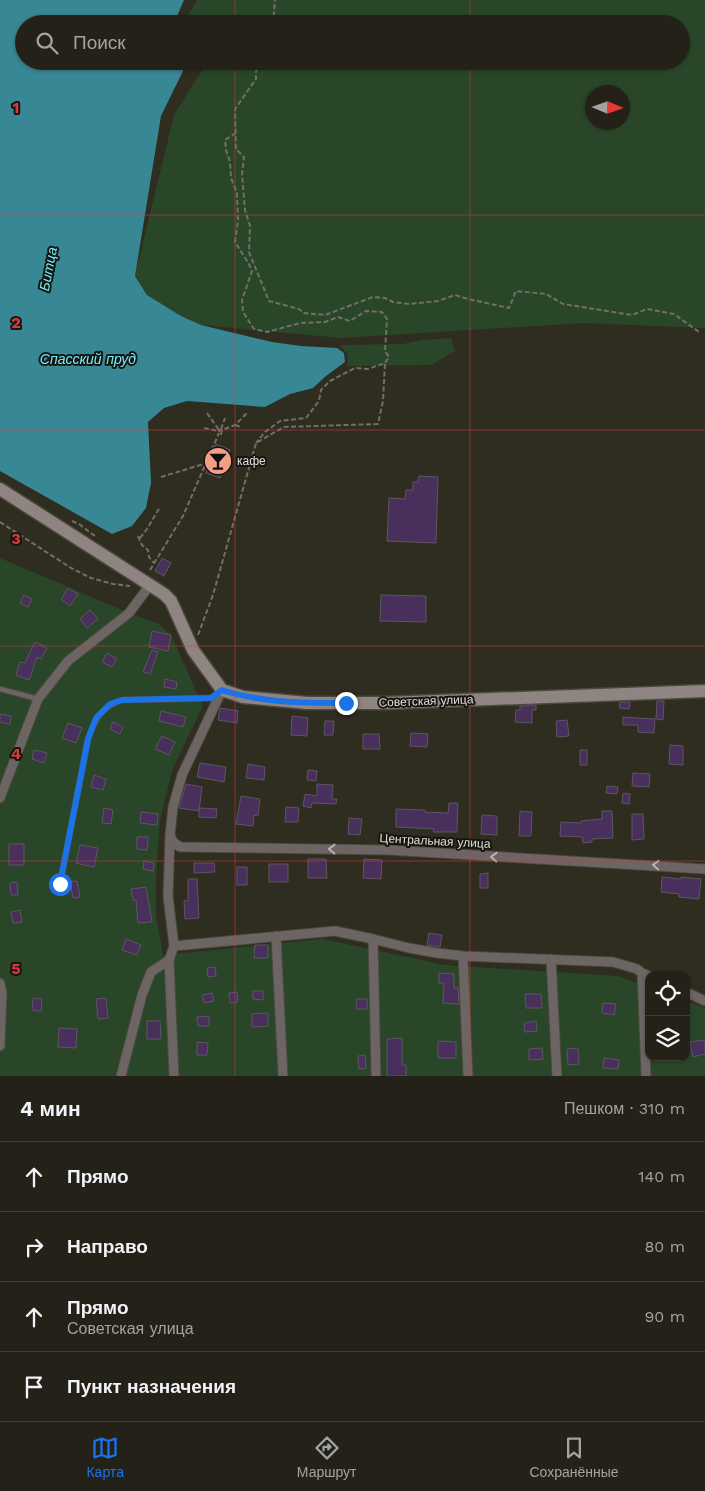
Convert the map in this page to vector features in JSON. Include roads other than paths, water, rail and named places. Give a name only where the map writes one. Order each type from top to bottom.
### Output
[{"type":"street","points":[[0,489],[164,594],[171,601],[193,650],[222,690],[182,775],[173,807],[168,896],[174,946],[169,960],[174,1076]]},
{"type":"street","points":[[1,792],[38,699],[68,661],[128,613],[150,585]]},
{"type":"street","name":"Советская улица","points":[[222,690],[243,697],[307,703],[386,703],[705,691]]},
{"type":"street","name":"Центральная улица","points":[[170,835],[180,847],[388,850],[705,869]]},
{"type":"street","points":[[174,946],[335,931],[409,948],[463,956],[613,962],[637,968],[645,974]]},
{"type":"street","points":[[276,936],[284,1076]]},
{"type":"street","points":[[373,939],[376,1076]]},
{"type":"street","points":[[463,956],[468,1076]]},
{"type":"street","points":[[551,959],[557,1076]]},
{"type":"street","points":[[121,1076],[142,995],[152,972],[169,960]]},
{"type":"street","points":[[0,982],[2,993],[0,1046]]},
{"type":"street","points":[[690,994],[705,1001]]},
{"type":"street","points":[[645,1016],[646,1076]]},
{"type":"lane","points":[[0,689],[38,699]]},
{"type":"lane","points":[[60,884],[88,739],[96,718],[110,704],[122,700],[211,698],[222,690]]},
{"type":"water","name":"Спасский пруд","points":[[0,0],[184,0],[177,15],[15,15],[15,70],[183,70],[161,116],[135,276],[147,295],[181,316],[201,325],[272,342],[337,348],[344,353],[345,362],[313,388],[290,394],[265,407],[187,401],[164,408],[148,422],[151,483],[146,508],[132,526],[112,534],[0,471]]},
{"type":"place","name":"кафе","points":[[218,461]]},
{"type":"water label","name":"Битца","points":[[48,269]]}]
